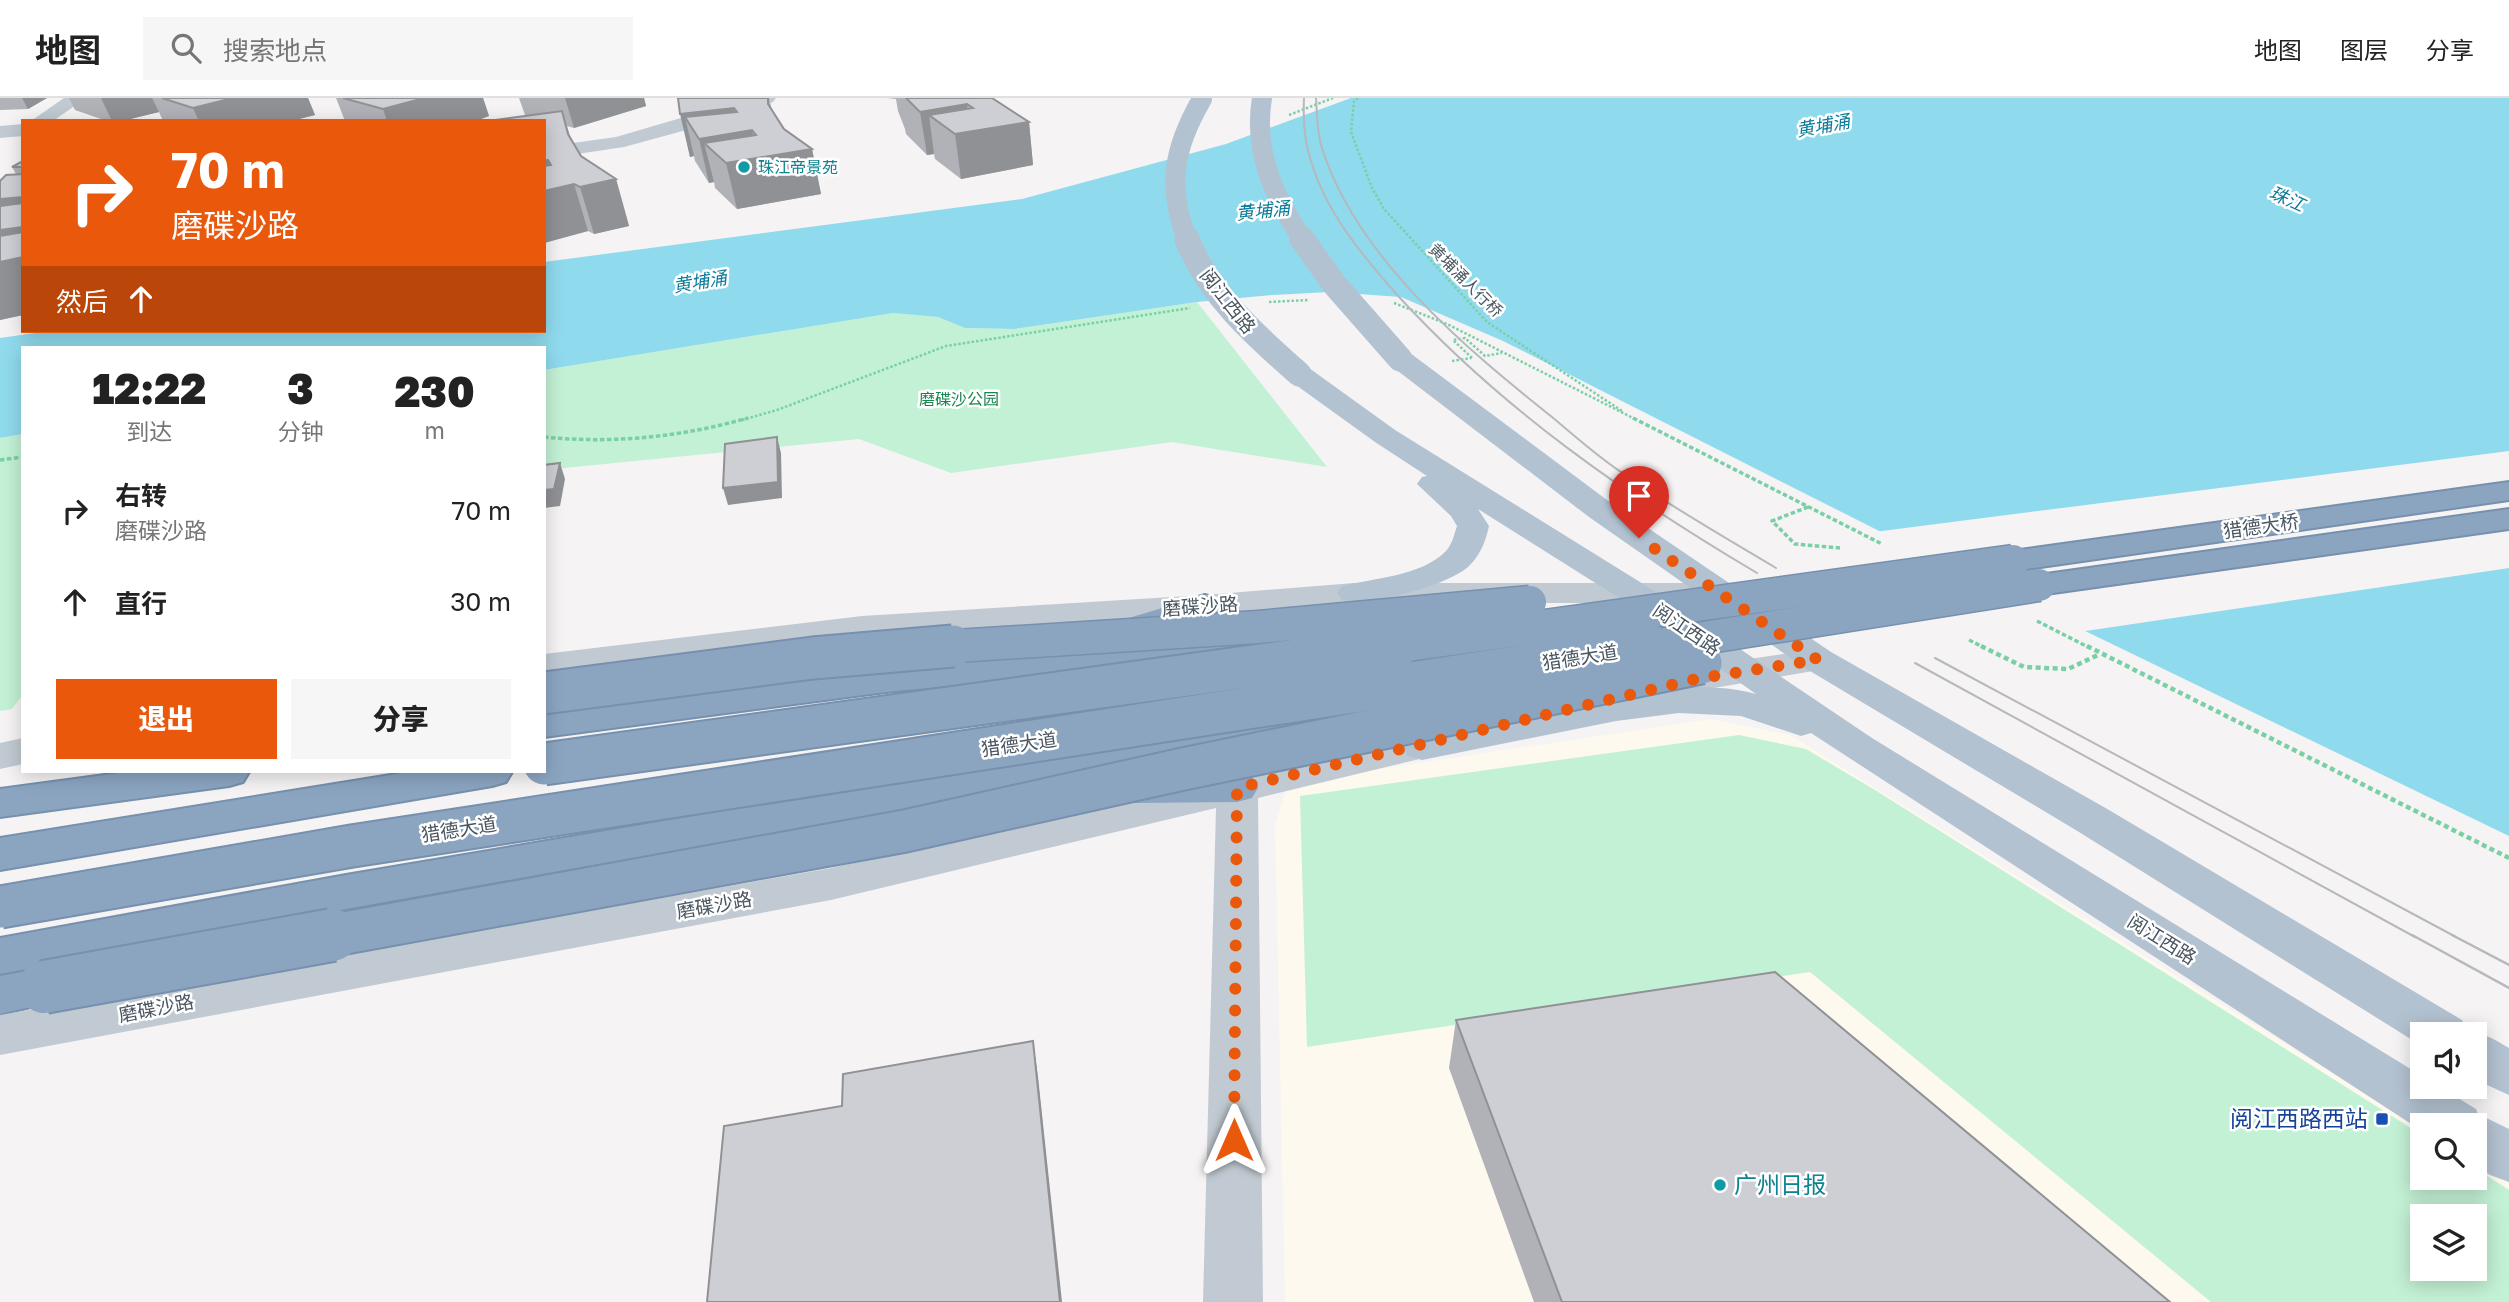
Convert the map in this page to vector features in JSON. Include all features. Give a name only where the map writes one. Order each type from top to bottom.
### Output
[{"type":"highway","name":"猎德大桥","points":[[2026,573],[2509,491]]},
{"type":"highway","name":"猎德大桥","points":[[2026,573],[2509,519]]},
{"type":"highway","points":[[546,693],[813,658],[1258,627],[1753,581],[2026,573]]},
{"type":"highway","points":[[22,991],[905,831],[1197,766],[1796,644],[2026,573]]},
{"type":"highway","name":"猎德大道","points":[[546,764],[2026,573]]},
{"type":"highway","name":"猎德大道","points":[[0,907],[352,846],[1194,718],[2026,573]]},
{"type":"highway","points":[[999,670],[1205,606]]},
{"type":"highway","points":[[0,956],[346,892],[934,792],[1283,729],[1330,713],[1344,689],[1337,670],[1315,649],[1290,642],[886,680],[546,724]]},
{"type":"highway","points":[[0,778],[30,773]]},
{"type":"highway","points":[[0,803],[222,773]]},
{"type":"highway","points":[[0,853],[486,773]]},
{"type":"highway","points":[[934,792],[1237,788]]},
{"type":"main road","name":"阅江西路","points":[[1202,98],[1177,153],[1175,192],[1182,225],[1203,272],[1226,302],[1256,336],[1299,374],[1385,436],[1636,594],[1858,747],[2438,1113]]},
{"type":"main road","points":[[1262,98],[1260,143],[1280,202],[1353,308],[1400,359],[1600,510],[1818,660],[2094,821],[2424,1022]]},
{"type":"main road","points":[[1354,593],[1449,566],[1464,549],[1472,526],[1464,511],[1416,471],[1385,436]]},
{"type":"main road","points":[[1422,747],[1616,709],[1679,701],[1746,704],[1778,713],[1858,747]]},
{"type":"main road","points":[[2487,1061],[2509,1074]]},
{"type":"main road","points":[[2487,1144],[2509,1158]]},
{"type":"street","points":[[43,119],[77,98]]},
{"type":"street","points":[[546,153],[617,143],[705,119],[767,98]]},
{"type":"street","points":[[0,132],[21,130]]},
{"type":"street","points":[[1354,593],[1394,612],[1412,627],[1424,641],[1441,671],[1451,698],[1442,727],[1422,747]]},
{"type":"street","name":"磨碟沙路","points":[[546,665],[862,627],[1205,606],[1354,593],[1718,593]]},
{"type":"street","name":"磨碟沙路","points":[[0,1035],[831,884],[1422,747],[1701,678],[1818,660]]},
{"type":"street","points":[[0,756],[21,751]]},
{"type":"street","points":[[1233,1302],[1237,788]]},
{"type":"path","name":"黄埔涌人行桥","points":[[1358,98],[1354,101],[1351,132],[1372,188],[1384,209],[1425,257],[1487,322],[1641,423]]},
{"type":"path","points":[[1472,358],[1453,340],[1465,338],[1485,356],[1504,353]]},
{"type":"path","points":[[0,460],[21,457]]},
{"type":"path","points":[[1808,507],[1772,521],[1795,544],[1846,548]]},
{"type":"path","points":[[1969,640],[2024,667],[2068,669],[2101,653]]},
{"type":"shaded area","points":[[1711,719],[1790,735],[2410,1122],[2410,1190],[2487,1190],[2487,1169],[2509,1183],[2509,1302],[1285,1302],[1275,825],[1286,789],[1359,772]]},
{"type":"green space","name":"磨碟沙公园","points":[[1197,302],[1327,467],[1172,442],[951,473],[859,439],[546,470],[546,370],[893,313],[938,317],[965,328],[1015,329]]},
{"type":"green space","points":[[21,434],[21,697],[12,709],[0,711],[0,438]]},
{"type":"green space","points":[[1739,735],[1806,749],[2410,1127],[2410,1190],[2487,1190],[2487,1176],[2509,1190],[2509,1302],[2211,1302],[1810,972],[1307,1047],[1300,796]]},
{"type":"water","points":[[1351,98],[2509,98],[2509,836],[1901,542],[1503,341],[1401,297],[1330,292],[1273,295],[1197,302],[1015,329],[965,328],[938,317],[893,313],[546,370],[546,346],[21,346],[21,434],[0,438],[0,338],[35,333],[546,333],[546,262],[1022,199],[1226,144]]},
{"type":"pier","points":[[2509,451],[2509,568],[2079,632],[1874,532]]},
{"type":"building","points":[[162,98],[233,98],[193,108]]},
{"type":"building","points":[[343,98],[424,98],[383,109]]},
{"type":"building","points":[[678,98],[768,98],[768,104],[784,129],[812,149],[726,163],[704,143],[756,135],[752,130],[699,139],[685,117],[737,112],[734,108],[680,114]]},
{"type":"building","points":[[906,98],[992,98],[1029,122],[955,134],[929,115],[973,108],[967,104],[920,112]]},
{"type":"building","points":[[562,111],[568,134],[581,156],[616,179],[546,191],[546,166],[551,165],[546,160],[546,119],[503,119]]},
{"type":"building","points":[[21,174],[21,197],[0,199],[0,181],[6,175]]},
{"type":"building","points":[[21,203],[21,227],[0,230],[0,206]]},
{"type":"building","points":[[21,232],[21,257],[0,262],[0,236]]},
{"type":"building","points":[[777,437],[778,482],[723,488],[725,444]]},
{"type":"building","points":[[560,463],[554,489],[546,490],[546,465]]},
{"type":"building","name":"广州日报","points":[[1775,972],[2170,1302],[1562,1302],[1456,1020]]},
{"type":"building","points":[[1033,1041],[1060,1302],[707,1302],[724,1126],[842,1106],[843,1074]]},
{"type":"tram line","points":[[1304,98],[1307,146],[1326,199],[1360,251],[1400,298],[1481,377],[1568,449],[1661,513],[1757,573]]},
{"type":"tram line","points":[[1316,98],[1321,145],[1337,185],[1359,224],[1386,261],[1449,330],[1607,462],[1682,512],[1776,568]]},
{"type":"tram line","points":[[1935,658],[2456,937]]},
{"type":"tram line","points":[[1915,663],[2415,937]]},
{"type":"tram line","points":[[2412,935],[2509,988]]},
{"type":"tram line","points":[[2452,935],[2509,965]]},
{"type":"place","name":"珠江帝景苑","points":[[744,167]]},
{"type":"place","name":"阅江西路西站","points":[[2382,1119]]},
{"type":"place","name":"广州日报","points":[[1720,1185]]},
{"type":"route","points":[[1234,1140],[1237,788],[1422,747],[1701,678],[1818,660],[1639,538]]},
{"type":"water label","name":"黄埔涌","points":[[1823,126]]},
{"type":"water label","name":"珠江","points":[[2287,199]]},
{"type":"water label","name":"黄埔涌","points":[[1263,211]]},
{"type":"water label","name":"黄埔涌","points":[[700,282]]}]
